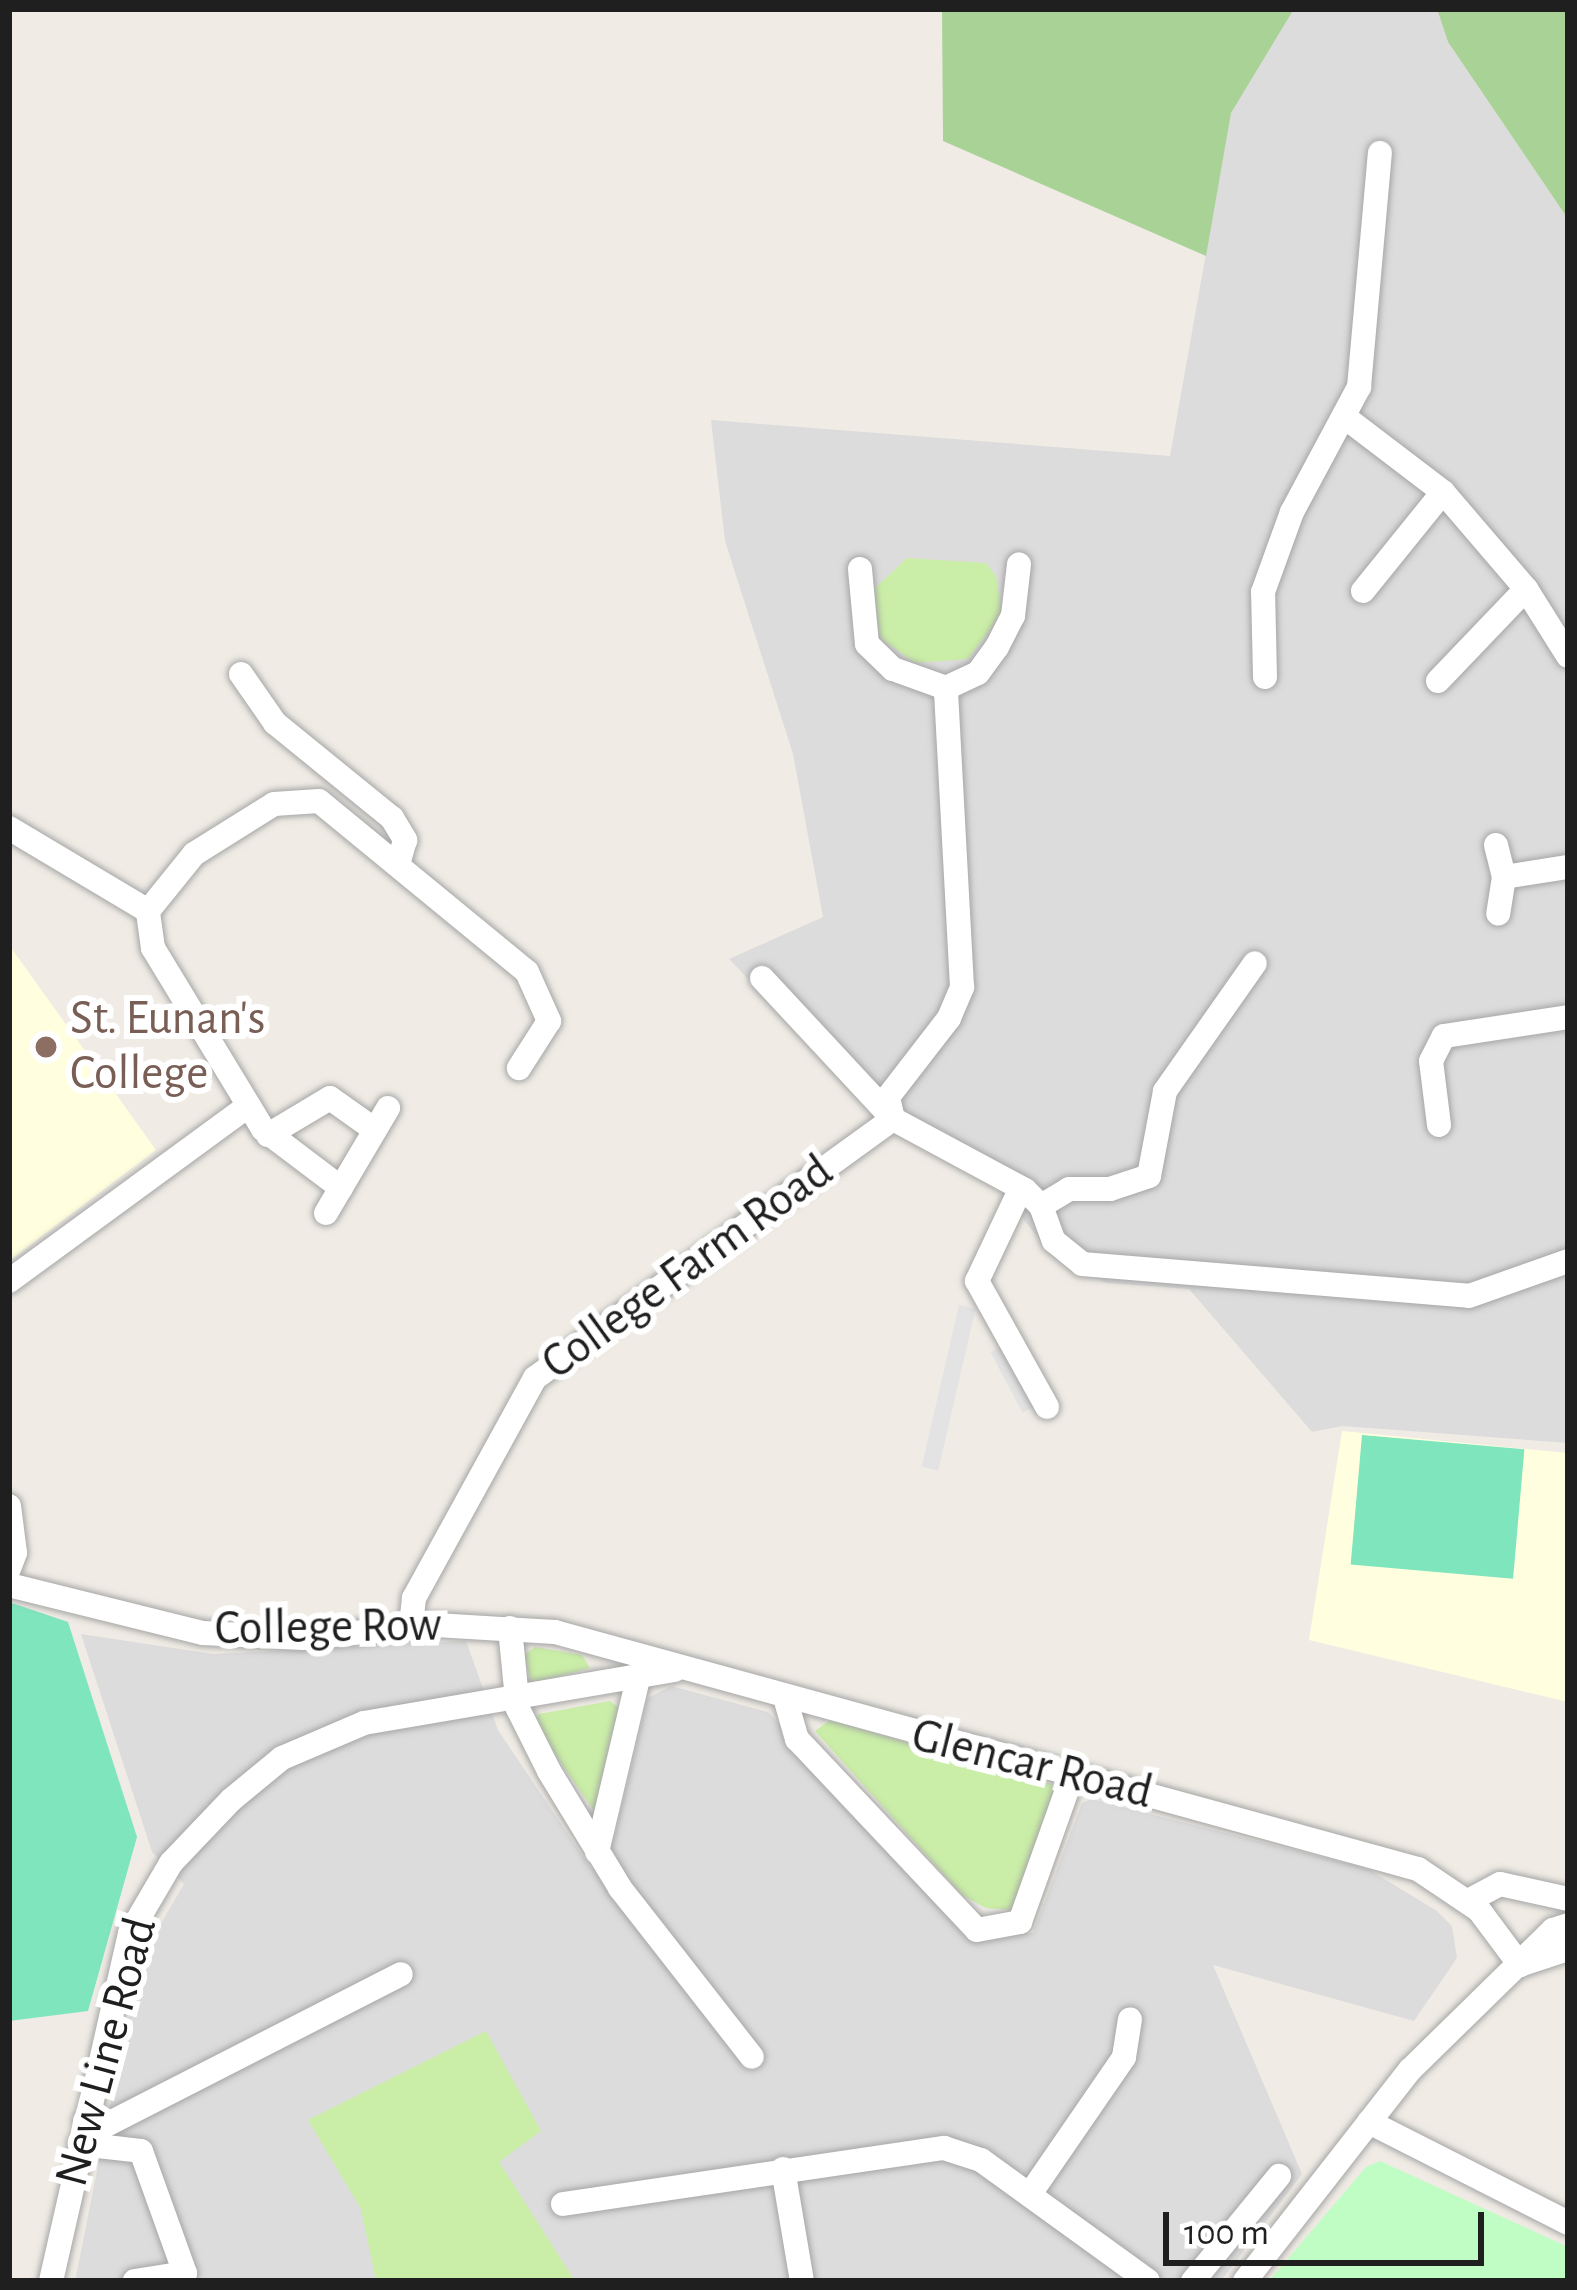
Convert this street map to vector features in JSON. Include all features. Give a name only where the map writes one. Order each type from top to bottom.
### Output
[{"type":"street","points":[[1265,677],[1263,592],[1292,512],[1359,387],[1380,153]]},
{"type":"street","points":[[1346,418],[1443,492],[1526,589],[1568,656]]},
{"type":"street","points":[[1363,591],[1443,492]]},
{"type":"street","points":[[860,569],[867,644],[893,669],[946,688],[978,673],[997,647],[1013,616],[1019,564]]},
{"type":"street","points":[[1438,681],[1526,589]]},
{"type":"street","points":[[241,674],[275,723],[392,818],[405,840],[398,864]]},
{"type":"street","points":[[893,1119],[888,1097],[949,1018],[962,987],[946,688]]},
{"type":"street","points":[[341,1188],[268,1135],[153,948],[148,911],[181,863],[289,800],[319,802],[527,972],[549,1021],[519,1068]]},
{"type":"street","points":[[9,828],[148,911]]},
{"type":"street","points":[[1496,845],[1504,877],[1498,914]]},
{"type":"street","points":[[1504,877],[1568,867]]},
{"type":"street","points":[[1041,1206],[1069,1189],[1110,1189],[1149,1176],[1165,1091],[1255,963]]},
{"type":"street","points":[[763,978],[893,1119],[1021,1188],[1041,1206],[1054,1241],[1082,1264],[1161,1276],[1185,1270],[1468,1296],[1568,1261]]},
{"type":"street","points":[[1439,1125],[1431,1060],[1444,1036],[1568,1017]]},
{"type":"street","points":[[268,1135],[330,1098],[375,1130]]},
{"type":"street","points":[[9,1281],[248,1107]]},
{"type":"street","points":[[326,1213],[388,1108]]},
{"type":"street","name":"College Farm Road","points":[[412,1626],[414,1598],[535,1378],[893,1119]]},
{"type":"street","points":[[1021,1188],[977,1280],[1047,1407]]},
{"type":"street","points":[[9,1507],[15,1553],[9,1569]]},
{"type":"street","name":"College Row","points":[[9,1585],[203,1634],[303,1638],[412,1626],[510,1628]]},
{"type":"street","points":[[510,1628],[514,1696],[597,1852],[752,2057]]},
{"type":"street","name":"Glencar Road","points":[[510,1628],[606,1646],[786,1701],[1418,1869],[1468,1901],[1520,1965]]},
{"type":"street","points":[[605,1682],[606,1646]]},
{"type":"street","name":"New Line Road","points":[[52,2278],[82,2132],[140,1909],[220,1811],[282,1758],[330,1735],[605,1682],[635,1689],[678,1669]]},
{"type":"street","points":[[597,1852],[635,1689]]},
{"type":"street","points":[[786,1701],[797,1739],[980,1931],[1020,1922],[1072,1776]]},
{"type":"street","points":[[1468,1901],[1500,1884],[1568,1898]]},
{"type":"street","points":[[1245,2281],[1409,2070],[1553,1930],[1568,1925]]},
{"type":"street","points":[[1520,1965],[1568,1949]]},
{"type":"street","points":[[82,2132],[106,2125],[401,1974]]},
{"type":"street","points":[[1030,2194],[1124,2056],[1130,2019]]},
{"type":"street","points":[[1369,2122],[1568,2223]]},
{"type":"street","points":[[82,2132],[141,2151],[185,2273],[135,2281]]},
{"type":"street","points":[[562,2204],[944,2148],[981,2160],[1148,2281]]},
{"type":"street","points":[[783,2169],[802,2281]]},
{"type":"street","points":[[1193,2281],[1279,2176]]},
{"type":"street","points":[[52,2278],[80,2281]]},
{"type":"shaded area","points":[[1294,9],[1437,9],[1448,42],[1568,219],[1568,1443],[1342,1426],[1312,1432],[1189,1289],[1106,1283],[1054,1258],[987,1173],[898,1135],[729,959],[823,917],[793,754],[725,541],[711,420],[1170,456],[1231,112]]},
{"type":"shaded area","name":"St. Eunan's College","points":[[9,945],[156,1150],[9,1261]]},
{"type":"shaded area","points":[[959,1305],[976,1309],[938,1471],[922,1467]]},
{"type":"shaded area","points":[[1007,1343],[1039,1404],[1023,1413],[990,1352]]},
{"type":"shaded area","points":[[1342,1431],[1568,1453],[1568,1702],[1309,1640]]},
{"type":"shaded area","points":[[81,1634],[213,1654],[466,1641],[498,1730],[592,1870],[615,1835],[648,1698],[671,1686],[768,1712],[972,1935],[1033,1933],[1082,1803],[1091,1799],[1368,1869],[1437,1911],[1452,1926],[1457,1958],[1414,2021],[1213,1965],[1302,2174],[1221,2281],[75,2281],[126,2026],[156,1932],[184,1884],[152,1852]]},
{"type":"green space","points":[[942,9],[1294,9],[1231,113],[1206,256],[943,141]]},
{"type":"green space","points":[[1437,9],[1568,9],[1568,219],[1448,42]]},
{"type":"green space","points":[[907,558],[986,563],[996,576],[1002,614],[968,659],[915,663],[879,637],[873,590]]},
{"type":"green space","points":[[1362,1435],[1524,1449],[1513,1579],[1351,1565]]},
{"type":"green space","points":[[9,1602],[68,1622],[137,1837],[88,2011],[9,2021]]},
{"type":"green space","points":[[535,1647],[582,1655],[590,1668],[531,1684],[524,1655]]},
{"type":"green space","points":[[610,1701],[620,1709],[595,1812],[533,1723],[539,1714]]},
{"type":"green space","points":[[830,1720],[1057,1786],[1013,1910],[986,1908],[962,1895],[815,1731]]},
{"type":"green space","points":[[486,2031],[541,2131],[499,2162],[575,2281],[376,2281],[361,2209],[308,2120]]},
{"type":"green space","points":[[1380,2161],[1568,2247],[1568,2281],[1269,2281],[1366,2167]]},
{"type":"place","name":"St. Eunan's College","points":[[46,1047]]}]
